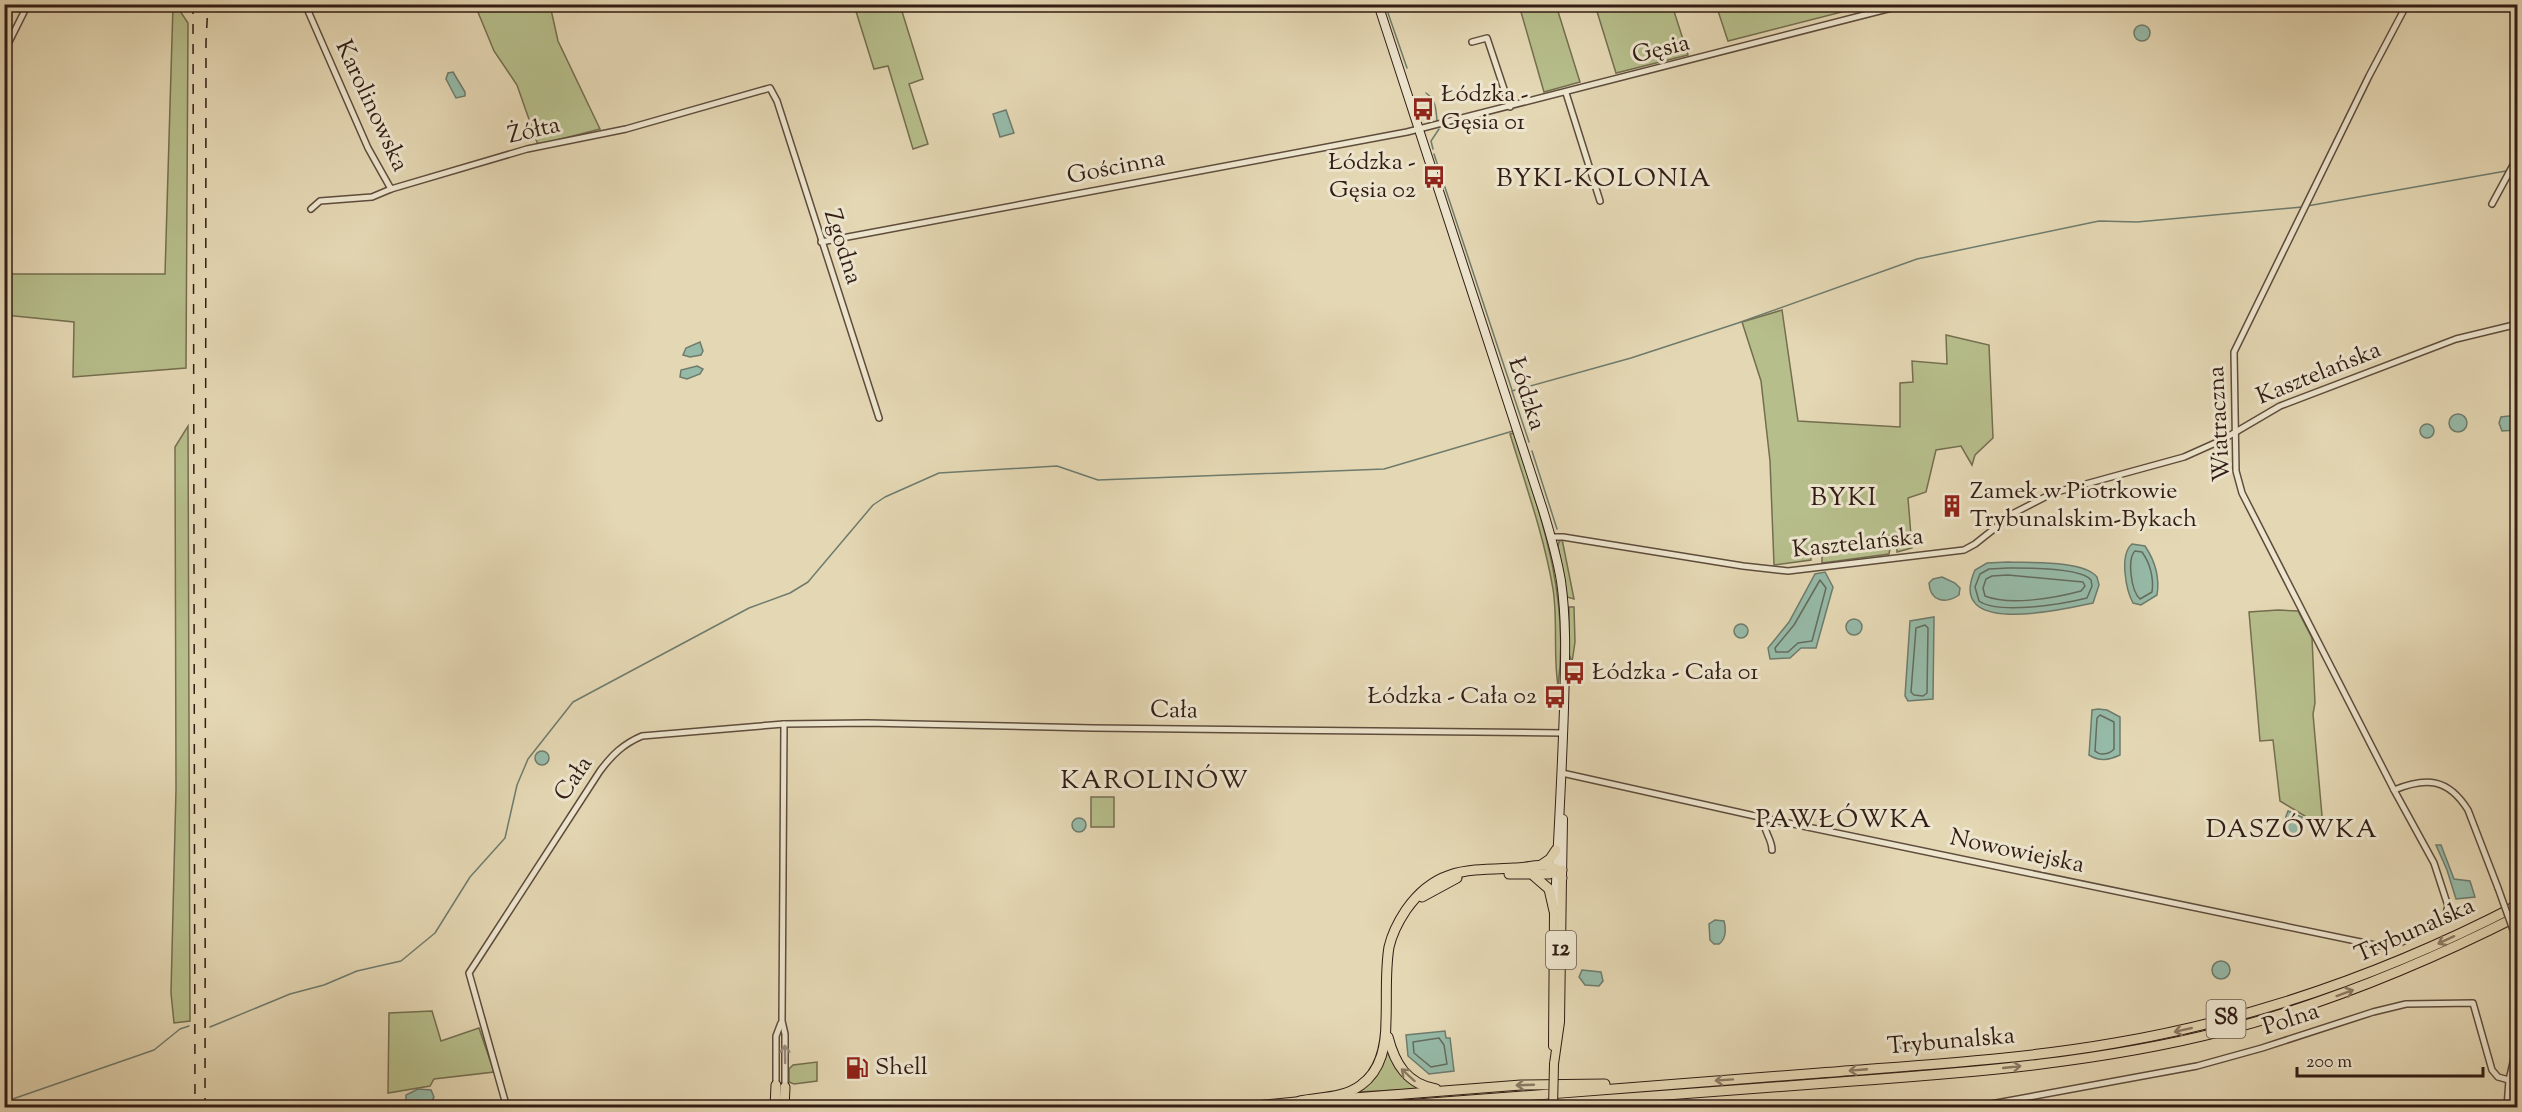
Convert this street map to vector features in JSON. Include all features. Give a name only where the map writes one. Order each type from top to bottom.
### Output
[{"type":"highway","points":[[1300,1101],[1344,1094],[1363,1084],[1379,1063],[1386,1032],[1389,951],[1396,927],[1412,899],[1427,886],[1448,875],[1471,870],[1539,865],[1548,860],[1556,850]]},
{"type":"highway","points":[[1539,865],[1559,873]]},
{"type":"highway","points":[[1408,907],[1433,890],[1472,874],[1559,873]]},
{"type":"highway","name":"12","points":[[1528,874],[1548,886],[1552,894],[1554,911]]},
{"type":"highway","name":"Trybunalska","points":[[1364,1107],[1972,1061],[2061,1051],[2162,1034],[2246,1014],[2339,984],[2426,949],[2517,905]]},
{"type":"highway","name":"Trybunalska","points":[[1495,1107],[1550,1106],[1990,1070],[2144,1048],[2250,1023],[2344,993],[2430,959],[2517,916]]},
{"type":"highway","points":[[1386,1032],[1395,1059],[1407,1076],[1427,1086],[1453,1090]]},
{"type":"highway","points":[[1236,1107],[1521,1085],[1612,1083],[1646,1086]]},
{"type":"highway","points":[[775,1107],[780,1086]]},
{"type":"highway","points":[[780,1086],[784,1107]]},
{"type":"highway","points":[[1526,1107],[1550,1106]]},
{"type":"main road","name":"Łódzka","points":[[1377,4],[1421,128],[1519,435],[1551,537],[1560,580],[1564,622],[1559,873],[1560,1022],[1550,1106]]},
{"type":"main road","name":"Łódzka","points":[[1554,1064],[1554,911],[1559,873],[1556,850],[1561,808]]},
{"type":"street","points":[[4,52],[28,4]]},
{"type":"street","name":"Karolinowska","points":[[305,4],[369,148],[391,189]]},
{"type":"street","name":"Gęsia","points":[[1421,128],[1566,93],[1906,4]]},
{"type":"street","name":"Wiatraczna","points":[[2407,4],[2369,76],[2234,352],[2234,433],[2236,471],[2242,493],[2394,790],[2434,863],[2448,906]]},
{"type":"street","points":[[1472,42],[1487,38],[1510,107]]},
{"type":"street","name":"Żółta","points":[[311,209],[320,201],[372,198],[391,189],[526,149],[626,129],[770,88]]},
{"type":"street","name":"Zgodna","points":[[770,88],[777,101],[879,418]]},
{"type":"street","points":[[1566,93],[1600,201]]},
{"type":"street","name":"Gościnna","points":[[821,242],[1421,128]]},
{"type":"street","points":[[2492,204],[2517,156]]},
{"type":"street","name":"Kasztelańska","points":[[1551,537],[1776,570],[1957,551],[1975,544],[2014,513],[2043,497],[2204,450],[2280,406],[2456,339],[2517,324]]},
{"type":"street","name":"Cała","points":[[507,1107],[469,973],[600,771],[614,752],[627,742],[652,734],[784,724],[867,723],[1563,733]]},
{"type":"street","points":[[780,1086],[784,1034],[782,1021],[784,724]]},
{"type":"street","name":"Nowowiejska","points":[[1562,773],[1764,818],[2380,946],[2402,942],[2437,926],[2446,917],[2448,906]]},
{"type":"street","points":[[2394,790],[2413,782],[2433,782],[2448,788],[2461,799],[2468,810],[2517,942]]},
{"type":"street","points":[[1764,818],[1763,826],[1771,841],[1772,850]]},
{"type":"street","name":"Polna","points":[[1970,1107],[2197,1066],[2406,1004],[2473,1003],[2493,1072],[2498,1077],[2509,1080]]},
{"type":"street","points":[[780,1086],[776,1036],[782,1021]]},
{"type":"street","points":[[2507,1107],[2509,1080],[2517,1041]]},
{"type":"street","points":[[2509,1080],[2517,1082]]},
{"type":"shaded area","points":[[1716,4],[1869,5],[1728,41]]},
{"type":"shaded area","points":[[173,5],[176,5],[188,23],[186,368],[73,377],[74,322],[5,315],[5,274],[165,274]]},
{"type":"shaded area","points":[[475,5],[550,5],[558,41],[600,129],[538,145],[517,85],[494,51]]},
{"type":"shaded area","points":[[854,5],[900,5],[923,79],[909,84],[928,144],[913,149],[888,66],[874,69]]},
{"type":"shaded area","points":[[1519,5],[1556,5],[1580,82],[1544,92]]},
{"type":"shaded area","points":[[1595,5],[1672,5],[1688,55],[1616,73]]},
{"type":"shaded area","points":[[1782,310],[1798,421],[1900,427],[1900,383],[1913,382],[1912,361],[1947,364],[1946,335],[1989,345],[1993,438],[1975,455],[1972,465],[1961,446],[1936,450],[1926,492],[1908,498],[1912,548],[1897,552],[1896,535],[1810,544],[1811,560],[1774,565],[1770,461],[1761,381],[1742,322]]},
{"type":"shaded area","points":[[188,426],[190,1021],[174,1023],[171,993],[176,789],[175,447]]},
{"type":"shaded area","points":[[1514,433],[1551,557],[1560,621],[1561,653],[1558,686],[1553,589],[1540,530],[1510,434]]},
{"type":"shaded area","points":[[1892,538],[1889,554],[1822,563],[1822,552],[1832,550],[1837,544],[1850,548],[1871,542],[1886,542]]},
{"type":"shaded area","points":[[1562,539],[1574,599],[1567,597],[1558,546]]},
{"type":"shaded area","points":[[1569,607],[1574,607],[1575,642],[1572,662],[1569,654]]},
{"type":"shaded area","points":[[2298,611],[2312,638],[2315,703],[2313,714],[2323,827],[2280,801],[2273,740],[2260,741],[2249,612]]},
{"type":"shaded area","points":[[1091,797],[1114,797],[1114,827],[1091,827]]},
{"type":"shaded area","points":[[432,1011],[441,1041],[479,1028],[494,1072],[434,1079],[430,1086],[388,1093],[389,1013]]},
{"type":"shaded area","points":[[1387,1051],[1394,1064],[1420,1089],[1358,1092]]},
{"type":"shaded area","points":[[817,1062],[817,1081],[794,1084],[789,1082],[789,1069],[793,1065]]},
{"type":"water","points":[[2139,25],[2145,25],[2150,33],[2148,39],[2139,41],[2134,36],[2134,30]]},
{"type":"water","points":[[453,72],[465,96],[456,98],[446,79],[448,73]]},
{"type":"water","points":[[1006,110],[1014,133],[1000,137],[993,114]]},
{"type":"water","points":[[700,342],[703,351],[701,355],[690,357],[683,355],[686,348]]},
{"type":"water","points":[[697,366],[703,369],[700,374],[687,379],[680,377],[681,370]]},
{"type":"water","points":[[2454,414],[2462,414],[2467,419],[2465,430],[2454,432],[2449,427],[2449,419]]},
{"type":"water","points":[[2517,415],[2517,430],[2502,431],[2499,423],[2501,417]]},
{"type":"water","points":[[2424,424],[2430,424],[2434,431],[2430,438],[2424,438],[2420,434],[2420,428]]},
{"type":"water","points":[[2132,544],[2145,546],[2152,557],[2157,576],[2157,595],[2141,605],[2133,603],[2126,582],[2126,556]]},
{"type":"water","points":[[1987,563],[2068,565],[2090,572],[2097,577],[2099,585],[2093,603],[2057,610],[2011,614],[1991,612],[1976,604],[1970,591],[1975,570]]},
{"type":"water","points":[[1825,572],[1833,587],[1816,648],[1801,648],[1790,658],[1770,659],[1768,648],[1789,622],[1815,574]]},
{"type":"water","points":[[1942,577],[1960,588],[1959,595],[1949,600],[1940,600],[1932,594],[1929,583],[1933,579]]},
{"type":"water","points":[[1934,617],[1933,699],[1908,701],[1905,696],[1910,621]]},
{"type":"water","points":[[1851,619],[1857,619],[1862,627],[1860,633],[1851,635],[1846,630],[1846,624]]},
{"type":"water","points":[[1741,624],[1746,626],[1748,631],[1746,636],[1741,638],[1736,636],[1734,631],[1736,626]]},
{"type":"water","points":[[2092,710],[2107,710],[2120,717],[2120,755],[2108,759],[2097,759],[2089,755]]},
{"type":"water","points":[[542,751],[547,753],[549,758],[547,763],[542,765],[537,763],[535,758],[537,753]]},
{"type":"water","points":[[2288,811],[2302,817],[2302,833],[2299,836],[2286,828],[2285,820]]},
{"type":"water","points":[[1076,818],[1082,818],[1086,825],[1082,832],[1076,832],[1072,828],[1072,822]]},
{"type":"water","points":[[2436,845],[2441,845],[2454,879],[2470,881],[2475,897],[2456,899]]},
{"type":"water","points":[[1715,920],[1724,921],[1725,924],[1725,936],[1719,944],[1714,944],[1710,940],[1709,924]]},
{"type":"water","points":[[2221,961],[2227,964],[2230,970],[2227,976],[2221,979],[2215,976],[2212,970],[2215,964]]},
{"type":"water","points":[[1582,970],[1601,972],[1603,981],[1599,986],[1585,985],[1579,977]]},
{"type":"water","points":[[1445,1031],[1446,1038],[1450,1038],[1454,1071],[1429,1074],[1408,1056],[1406,1035]]},
{"type":"water","points":[[1899,1038],[1912,1040],[1914,1046],[1911,1049],[1901,1049],[1896,1044]]},
{"type":"water","points":[[418,1089],[431,1090],[434,1097],[426,1106],[412,1107],[406,1100],[406,1095]]},
{"type":"waterway","points":[[1388,13],[1407,68]]},
{"type":"waterway","points":[[1426,93],[1434,102],[1437,121]]},
{"type":"waterway","points":[[1433,149],[1431,141],[1439,129]]},
{"type":"waterway","points":[[1434,154],[1512,390]]},
{"type":"waterway","points":[[2307,206],[2506,171]]},
{"type":"waterway","points":[[1529,442],[1512,391],[1631,358],[1738,323],[1917,259],[2099,221],[2137,222],[2302,207]]},
{"type":"waterway","points":[[210,1027],[290,994],[324,985],[357,971],[401,961],[435,933],[470,877],[505,838],[517,785],[528,759],[573,702],[749,608],[790,593],[808,582],[873,505],[885,497],[939,473],[1057,466],[1098,480],[1384,469],[1513,431]]},
{"type":"waterway","points":[[1532,451],[1557,529]]},
{"type":"waterway","points":[[4,1102],[154,1050],[180,1029],[189,1026]]},
{"type":"railway","points":[[193,4],[195,1108]]},
{"type":"railway","points":[[205,1108],[206,42],[208,4]]},
{"type":"place","name":"Łódzka - Gęsia 01","points":[[1423,109]]},
{"type":"place","name":"Łódzka - Gęsia 02","points":[[1434,177]]},
{"type":"place","name":"Zamek w Piotrkowie Trybunalskim-Bykach","points":[[1952,506]]},
{"type":"place","name":"Łódzka - Cała 01","points":[[1574,673]]},
{"type":"place","name":"Łódzka - Cała 02","points":[[1555,697]]},
{"type":"place","name":"Shell","points":[[857,1068]]},
{"type":"district","name":"BYKI-KOLONIA","points":[[1604,179]]},
{"type":"district","name":"BYKI","points":[[1844,498]]},
{"type":"district","name":"KAROLINÓW","points":[[1155,781]]},
{"type":"district","name":"PAWŁÓWKA","points":[[1844,820]]},
{"type":"district","name":"DASZÓWKA","points":[[2292,830]]}]
